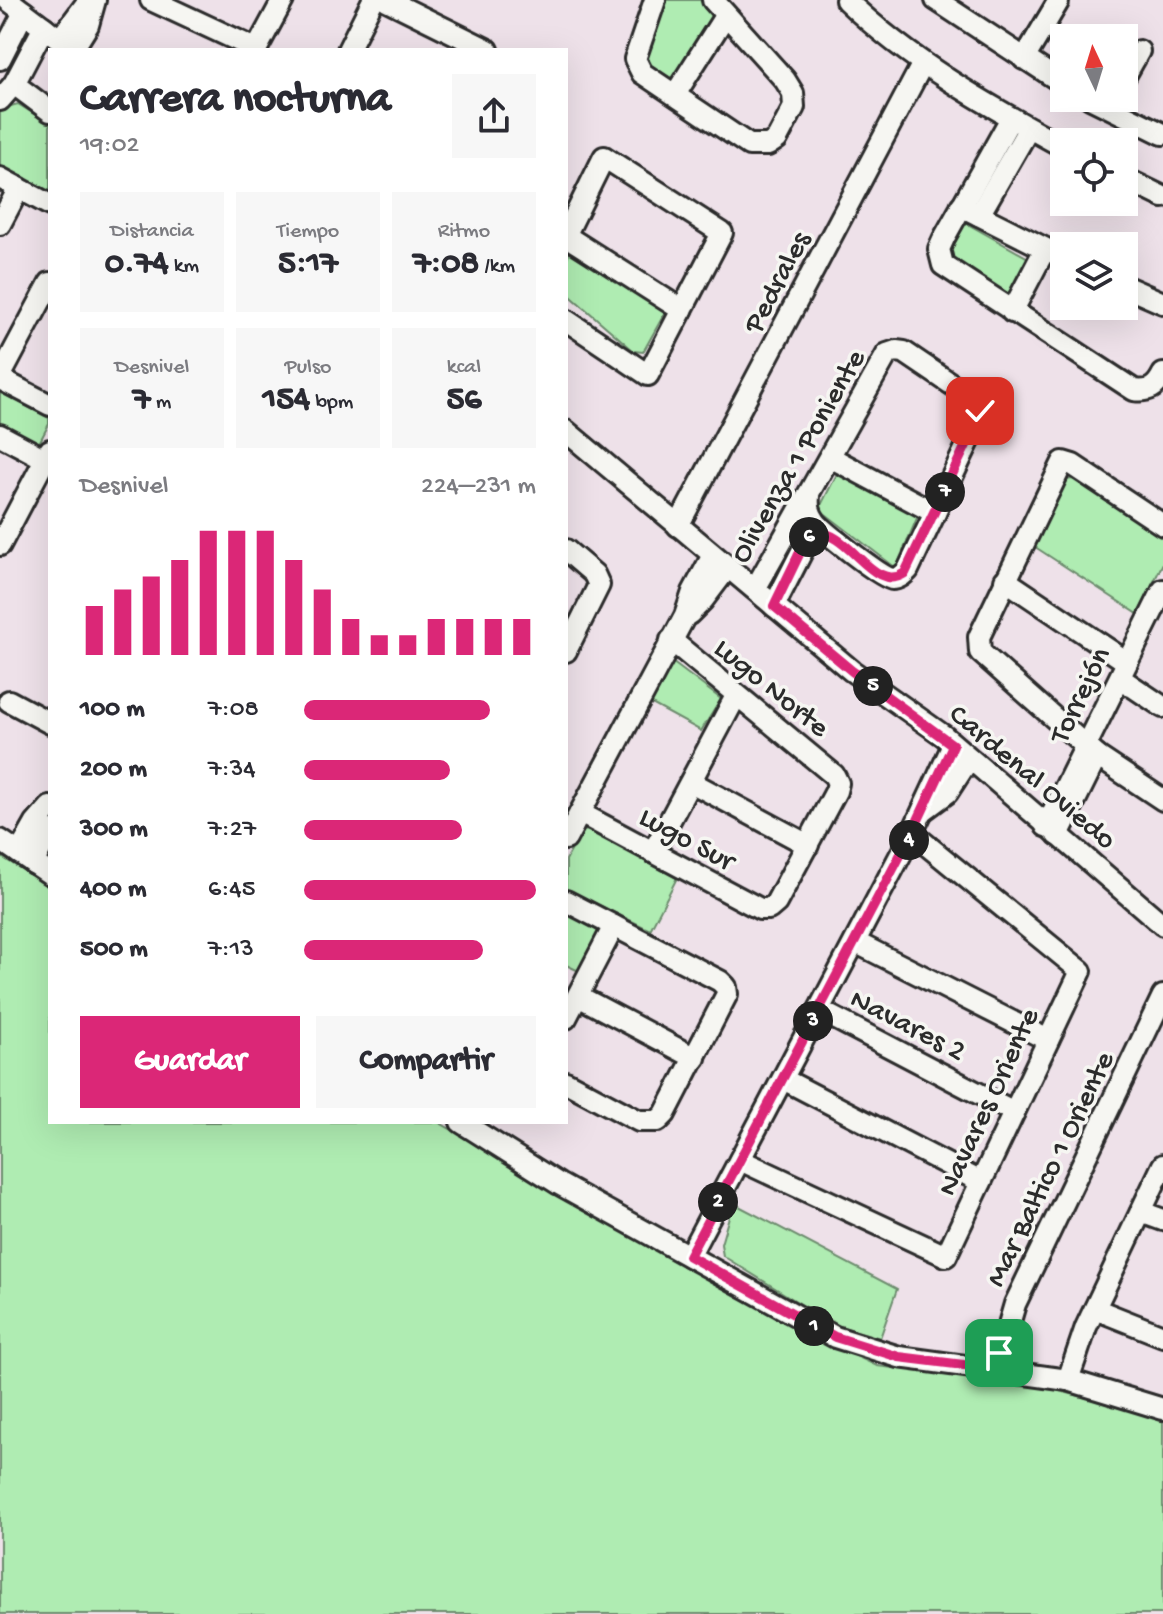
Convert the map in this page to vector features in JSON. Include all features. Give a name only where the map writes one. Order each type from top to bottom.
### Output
[{"type":"street","points":[[63,41],[89,0]]},
{"type":"street","points":[[63,41],[88,25],[95,0]]},
{"type":"street","points":[[151,0],[254,48]]},
{"type":"street","points":[[257,48],[283,0]]},
{"type":"street","points":[[349,48],[373,0]]},
{"type":"street","points":[[387,0],[484,48]]},
{"type":"street","points":[[655,0],[635,59],[642,73],[749,145],[768,145],[777,139],[794,107],[793,93],[785,80],[719,8],[676,93]]},
{"type":"street","points":[[846,0],[923,63],[1050,139]]},
{"type":"street","points":[[942,2],[1050,75]]},
{"type":"street","points":[[1024,59],[1058,2]]},
{"type":"street","points":[[0,59],[16,6],[63,41]]},
{"type":"street","points":[[48,55],[7,92],[48,110]]},
{"type":"street","name":"Pedrales","points":[[678,526],[923,63]]},
{"type":"street","points":[[1124,112],[1163,134]]},
{"type":"street","points":[[1020,123],[970,210],[939,249],[943,265],[1134,390],[1145,392],[1154,387],[1163,374]]},
{"type":"street","points":[[568,231],[604,157],[722,233],[648,375],[568,321]]},
{"type":"street","points":[[0,178],[48,204]]},
{"type":"street","points":[[1138,185],[1163,197]]},
{"type":"street","points":[[0,224],[19,188]]},
{"type":"street","points":[[970,210],[1050,251]]},
{"type":"street","points":[[568,236],[682,310]]},
{"type":"street","points":[[1012,312],[1045,249]]},
{"type":"street","points":[[48,287],[0,378],[48,404]]},
{"type":"street","points":[[1138,292],[1163,303]]},
{"type":"street","name":"Olivenza 1 Poniente","points":[[755,589],[881,361],[891,352],[904,352],[973,397],[979,405],[979,418],[935,513]]},
{"type":"street","name":"Cardenal Oviedo","points":[[568,433],[852,671],[953,745],[1163,925]]},
{"type":"street","points":[[0,435],[48,454],[6,521],[0,545]]},
{"type":"street","points":[[809,496],[810,513],[825,532],[881,576],[897,578],[908,570],[935,513],[830,457]]},
{"type":"street","points":[[1163,525],[1073,465],[1063,462],[979,637],[980,652],[1092,750],[1163,800]]},
{"type":"street","points":[[774,606],[809,538],[815,533],[825,532]]},
{"type":"street","points":[[568,552],[599,582],[568,645]]},
{"type":"street","points":[[568,835],[685,616],[693,592],[721,561]]},
{"type":"street","points":[[1005,580],[1123,670],[1163,707]]},
{"type":"street","name":"Torrejón","points":[[1052,830],[1092,750],[1123,670],[1158,612],[1163,590]]},
{"type":"street","name":"Lugo Norte","points":[[671,640],[832,772],[836,779],[836,791],[808,845]]},
{"type":"street","points":[[653,852],[736,696]]},
{"type":"street","points":[[9,701],[48,722]]},
{"type":"street","points":[[689,1256],[912,833],[953,745]]},
{"type":"street","points":[[921,812],[947,793],[969,759]]},
{"type":"street","points":[[691,782],[808,845]]},
{"type":"street","points":[[34,864],[36,823],[48,809]]},
{"type":"street","name":"Lugo Sur","points":[[580,813],[756,907],[769,909],[779,900],[808,845]]},
{"type":"street","name":"Navares Oriente","points":[[740,1160],[946,1256],[1081,971],[912,833]]},
{"type":"street","points":[[34,864],[48,835]]},
{"type":"street","points":[[0,840],[34,864]]},
{"type":"street","points":[[568,902],[720,981],[727,991],[725,1002],[665,1114],[658,1121],[639,1121],[568,1083]]},
{"type":"street","points":[[568,1014],[614,926]]},
{"type":"street","points":[[855,942],[1048,1040]]},
{"type":"street","points":[[578,996],[695,1058]]},
{"type":"street","name":"Mar Baltico 1 Oriente","points":[[996,1369],[1015,1304],[1163,996]]},
{"type":"street","name":"Navares 2","points":[[819,1010],[1014,1112]]},
{"type":"street","points":[[783,1079],[981,1182]]},
{"type":"street","points":[[464,1124],[559,1184],[835,1337],[899,1357],[1068,1380],[1163,1409]]},
{"type":"street","points":[[1068,1380],[1095,1309],[1163,1165]]},
{"type":"street","points":[[1141,1212],[1163,1220]]},
{"type":"street","points":[[1095,1309],[1163,1336]]},
{"type":"green space","points":[[664,0],[700,0],[713,18],[676,81],[649,65],[645,54]]},
{"type":"green space","points":[[18,104],[48,123],[48,192],[0,168],[0,109]]},
{"type":"green space","points":[[964,222],[1030,259],[1010,299],[963,272],[947,254]]},
{"type":"green space","points":[[572,246],[666,311],[643,352],[634,351],[568,294],[568,255]]},
{"type":"green space","points":[[0,392],[48,417],[48,426],[37,447],[0,427]]},
{"type":"green space","points":[[838,472],[920,511],[896,568],[819,509]]},
{"type":"green space","points":[[1074,479],[1163,537],[1163,563],[1138,614],[1029,543],[1063,480]]},
{"type":"green space","points":[[672,662],[721,699],[701,731],[650,703]]},
{"type":"green space","points":[[589,830],[677,878],[650,930],[568,890],[568,856],[582,831]]},
{"type":"green space","points":[[0,856],[48,886],[48,1124],[442,1124],[806,1332],[877,1366],[1035,1385],[1108,1403],[1163,1421],[1163,1614],[0,1614]]},
{"type":"green space","points":[[568,914],[601,932],[581,972],[568,966]]},
{"type":"green space","points":[[733,1203],[897,1289],[880,1338],[833,1324],[723,1256],[721,1244]]},
{"type":"route","points":[[980,411],[905,573],[893,579],[881,576],[830,534],[815,533],[805,542],[774,606],[852,671],[953,745],[912,833],[689,1256],[835,1337],[899,1357],[996,1369],[999,1353]]}]
